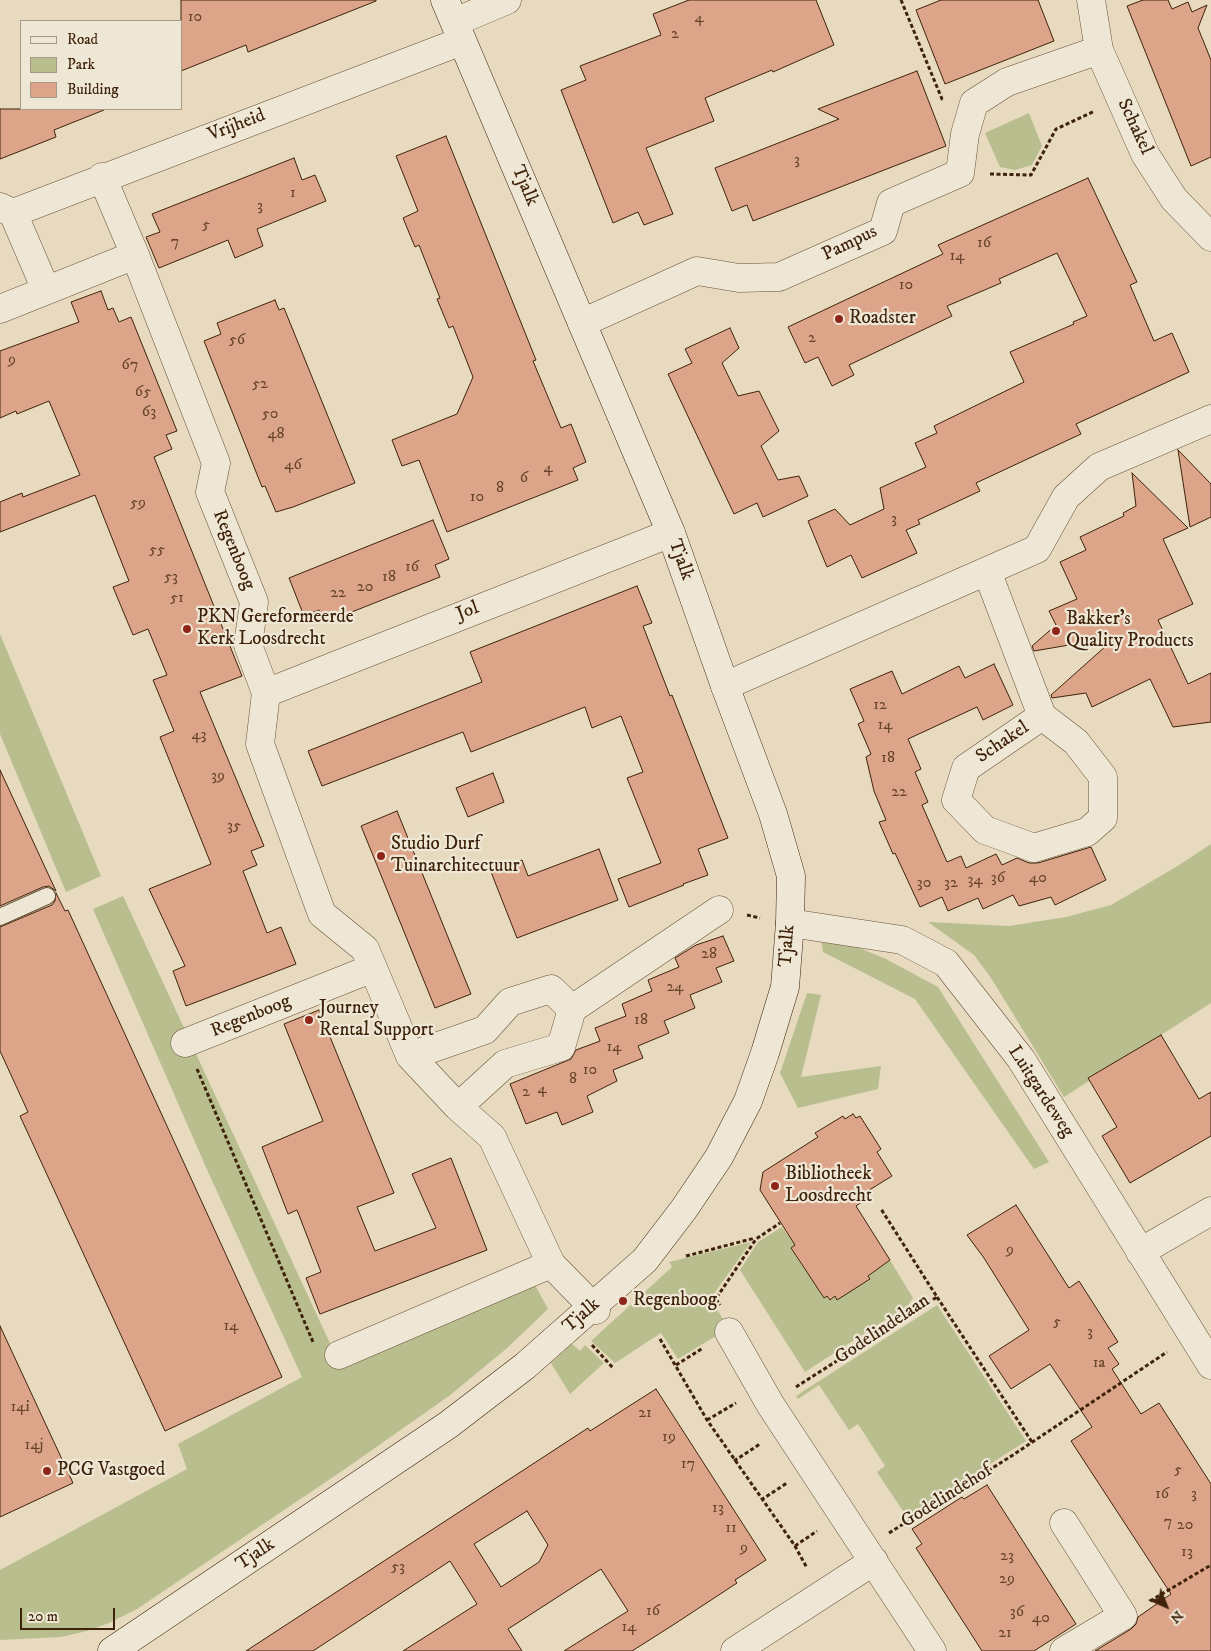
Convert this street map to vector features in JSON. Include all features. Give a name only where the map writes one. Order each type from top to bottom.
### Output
[{"type":"street","name":"Vrijheid","points":[[46,290],[6,210],[102,178],[454,21],[507,0]]},
{"type":"street","name":"Schakel","points":[[1091,0],[1099,50],[1145,154],[1174,199],[1211,237]]},
{"type":"street","name":"Tjalk","points":[[112,1651],[448,1425],[525,1366],[594,1308],[645,1260],[684,1209],[719,1157],[748,1101],[785,987],[790,923],[791,876],[773,814],[671,533],[454,21]]},
{"type":"street","points":[[960,173],[965,134],[974,103],[1007,82],[1099,50]]},
{"type":"street","name":"Pampus","points":[[582,324],[698,271],[739,278],[779,277],[883,231],[891,203],[960,173]]},
{"type":"street","name":"Regenboog","points":[[102,178],[135,255],[216,462],[210,492],[254,602],[248,645],[266,693],[260,744],[322,914],[365,949],[410,1056],[458,1107],[492,1137],[551,1264],[594,1308]]},
{"type":"street","points":[[0,309],[135,255]]},
{"type":"street","points":[[725,686],[1037,549],[1066,497],[1099,467],[1211,420]]},
{"type":"street","name":"Jol","points":[[266,693],[671,533]]},
{"type":"street","name":"Schakel","points":[[987,571],[1042,716],[1076,742],[1103,777],[1102,818],[1087,832],[1034,848],[985,830],[956,800],[966,768],[1042,716]]},
{"type":"street","points":[[458,1107],[505,1064],[561,1047],[572,1009],[719,910]]},
{"type":"street","name":"Luitgardeweg","points":[[790,923],[902,940],[946,963],[1021,1059],[1211,1365]]},
{"type":"street","name":"Regenboog","points":[[186,1043],[372,968]]},
{"type":"street","points":[[410,1056],[485,1030],[510,1002],[551,989],[572,1009]]},
{"type":"street","points":[[1140,1252],[1211,1211]]},
{"type":"street","points":[[339,1355],[551,1264]]},
{"type":"street","points":[[729,1332],[770,1404],[932,1651]]},
{"type":"street","points":[[1064,1523],[1123,1616],[1064,1651]]},
{"type":"street","points":[[735,1651],[874,1561]]},
{"type":"lane","points":[[0,917],[48,896]]},
{"type":"path","points":[[901,0],[942,99],[974,103]]},
{"type":"path","points":[[960,173],[1031,175],[1056,129],[1121,100]]},
{"type":"path","points":[[719,910],[790,923]]},
{"type":"path","points":[[186,1043],[321,1362],[339,1355]]},
{"type":"path","name":"Godelindelaan","points":[[770,1404],[937,1296],[880,1209]]},
{"type":"path","points":[[685,1256],[758,1238],[780,1224]]},
{"type":"path","points":[[713,1303],[758,1238]]},
{"type":"path","points":[[937,1296],[1032,1442]]},
{"type":"path","name":"Godelindehof","points":[[874,1561],[883,1536],[1032,1442],[1192,1335]]},
{"type":"path","points":[[660,1339],[707,1420],[794,1546],[822,1594]]},
{"type":"path","name":"Tjalk","points":[[591,1344],[614,1368]]},
{"type":"path","points":[[707,1420],[743,1398]]},
{"type":"path","points":[[734,1461],[762,1443]]},
{"type":"path","points":[[761,1500],[794,1479]]},
{"type":"path","points":[[794,1546],[822,1528]]},
{"type":"path","points":[[1123,1616],[1211,1565]]},
{"type":"green space","points":[[1029,113],[1042,146],[1032,165],[1015,170],[1000,167],[985,133]]},
{"type":"green space","points":[[0,634],[101,876],[66,892],[0,734]]},
{"type":"green space","points":[[1211,844],[1211,1003],[1064,1097],[991,978],[974,955],[928,922],[1009,926],[1066,917],[1111,905]]},
{"type":"green space","points":[[123,896],[340,1365],[533,1281],[548,1309],[506,1349],[449,1396],[345,1469],[137,1609],[109,1623],[87,1631],[61,1637],[0,1640],[0,1570],[187,1469],[178,1444],[302,1377],[209,1174],[93,909]]},
{"type":"green space","points":[[820,932],[886,959],[938,987],[1049,1162],[1034,1169],[915,999],[823,952]]},
{"type":"green space","points":[[807,993],[821,995],[801,1077],[881,1066],[878,1089],[798,1108],[780,1073]]},
{"type":"green space","points":[[782,1227],[795,1245],[791,1248],[803,1267],[811,1278],[814,1276],[822,1288],[819,1291],[823,1298],[827,1296],[830,1300],[835,1296],[838,1300],[855,1284],[857,1287],[870,1280],[868,1276],[890,1260],[913,1298],[908,1305],[805,1372],[740,1270],[758,1242]]},
{"type":"green space","points":[[751,1242],[710,1299],[729,1328],[678,1359],[661,1333],[615,1363],[591,1341],[672,1267],[669,1262]]},
{"type":"green space","points":[[937,1305],[1026,1441],[907,1517],[877,1472],[885,1466],[858,1424],[849,1430],[819,1385],[798,1399],[796,1396]]},
{"type":"green space","points":[[572,1344],[580,1351],[585,1345],[604,1363],[570,1394],[551,1363]]},
{"type":"building","points":[[181,0],[376,0],[248,52],[246,45],[182,71]]},
{"type":"building","points":[[689,0],[816,0],[834,45],[773,72],[772,70],[705,98],[714,121],[646,148],[673,214],[644,225],[638,212],[613,223],[561,90],[586,80],[580,66],[661,35],[653,14]]},
{"type":"building","points":[[941,0],[1038,0],[1054,41],[945,84],[916,10]]},
{"type":"building","points":[[1143,0],[1168,0],[1172,9],[1188,2],[1192,12],[1207,5],[1198,28],[1211,60],[1211,157],[1191,166],[1127,6]]},
{"type":"building","points":[[917,71],[946,146],[753,221],[747,205],[732,211],[715,168],[839,119],[818,109]]},
{"type":"building","points":[[0,109],[104,110],[54,130],[56,137],[0,159]]},
{"type":"building","points":[[446,136],[536,360],[533,361],[561,428],[571,424],[586,462],[573,468],[578,480],[447,532],[419,460],[402,466],[392,440],[457,414],[473,377],[453,326],[449,328],[437,299],[440,298],[419,245],[415,247],[403,218],[418,211],[396,156]]},
{"type":"building","points":[[294,158],[302,180],[315,175],[326,201],[257,229],[263,246],[235,258],[228,240],[159,268],[146,237],[160,232],[152,214]]},
{"type":"building","points":[[1088,178],[1137,282],[1130,285],[1154,341],[1172,333],[1189,372],[1076,424],[1081,434],[976,483],[980,491],[918,520],[920,524],[906,530],[917,553],[862,578],[851,555],[827,567],[808,521],[835,509],[850,525],[884,509],[880,488],[926,467],[915,443],[937,433],[934,426],[1024,382],[1010,352],[1074,324],[1073,322],[1087,316],[1057,253],[999,279],[1001,283],[947,306],[952,316],[849,365],[854,375],[832,386],[818,357],[805,363],[788,327],[943,254],[938,245]]},
{"type":"building","points":[[101,291],[108,310],[113,308],[119,322],[131,317],[177,431],[166,435],[172,449],[154,457],[242,676],[200,692],[264,846],[251,851],[257,865],[243,871],[267,933],[281,927],[296,964],[186,1006],[173,971],[185,966],[149,889],[211,864],[160,737],[174,731],[153,680],[167,675],[148,629],[133,635],[113,587],[129,581],[95,495],[0,532],[0,502],[22,493],[23,497],[80,475],[49,401],[17,414],[16,411],[0,418],[0,351],[79,322],[71,302]]},
{"type":"building","points":[[275,300],[279,310],[284,308],[355,483],[276,512],[265,486],[262,487],[204,341],[221,334],[217,323]]},
{"type":"building","points":[[730,328],[739,348],[722,363],[738,396],[759,391],[779,431],[761,446],[778,480],[799,476],[808,496],[763,517],[757,503],[734,514],[668,374],[692,363],[685,349]]},
{"type":"building","points":[[1178,450],[1211,484],[1211,517],[1190,527]]},
{"type":"building","points":[[1132,473],[1188,528],[1163,539],[1193,604],[1158,620],[1188,684],[1211,673],[1211,722],[1173,727],[1150,679],[1092,707],[1086,693],[1052,698],[1051,695],[1116,637],[1034,651],[1032,646],[1056,625],[1049,611],[1077,599],[1060,562],[1086,550],[1080,537],[1124,516],[1123,513],[1136,506]]},
{"type":"building","points":[[433,520],[449,559],[435,565],[440,577],[324,623],[319,610],[304,616],[289,578]]},
{"type":"building","points":[[637,586],[652,623],[643,626],[728,838],[698,849],[708,875],[629,907],[618,879],[661,863],[627,778],[643,772],[621,716],[592,728],[585,707],[471,752],[463,732],[322,786],[308,751],[482,682],[470,652]]},
{"type":"building","points":[[994,664],[1013,705],[983,720],[977,707],[908,739],[921,769],[915,772],[928,802],[922,805],[947,862],[961,856],[966,868],[996,854],[1002,865],[1017,858],[1029,863],[1038,863],[1091,847],[1106,880],[1055,905],[1051,897],[1019,906],[1013,895],[983,909],[978,898],[948,911],[942,897],[920,907],[879,822],[886,820],[874,791],[866,757],[871,754],[858,724],[864,721],[850,689],[892,671],[902,694],[959,666],[965,678]]},
{"type":"building","points":[[0,770],[56,891],[49,886],[43,887],[0,906]]},
{"type":"building","points":[[493,773],[504,802],[468,817],[456,788]]},
{"type":"building","points":[[397,811],[471,994],[435,1008],[361,826]]},
{"type":"building","points":[[599,849],[618,900],[517,938],[491,872],[522,860],[528,876]]},
{"type":"building","points":[[56,893],[65,911],[68,910],[282,1377],[165,1431],[20,1116],[28,1112],[0,1051],[0,927],[52,905],[55,901]]},
{"type":"building","points":[[723,936],[734,961],[716,968],[722,982],[690,995],[695,1008],[664,1021],[669,1033],[638,1046],[643,1058],[613,1070],[617,1081],[587,1096],[593,1112],[562,1125],[557,1112],[526,1124],[510,1084],[571,1059],[576,1050],[600,1041],[595,1028],[626,1016],[622,1004],[652,991],[648,980],[679,967],[675,958],[696,945]]},
{"type":"building","points":[[319,1010],[394,1193],[357,1207],[375,1251],[436,1228],[412,1174],[451,1158],[487,1250],[320,1314],[306,1278],[321,1272],[297,1210],[288,1214],[262,1147],[323,1121],[284,1024]]},
{"type":"building","points":[[1161,1035],[1199,1099],[1211,1092],[1211,1136],[1130,1183],[1102,1136],[1117,1127],[1088,1078]]},
{"type":"building","points":[[853,1114],[856,1118],[860,1116],[881,1149],[877,1152],[892,1176],[858,1197],[862,1202],[856,1206],[890,1260],[868,1276],[870,1279],[837,1300],[835,1296],[830,1300],[827,1296],[824,1298],[791,1248],[795,1245],[760,1190],[763,1172],[818,1137],[815,1133],[843,1116],[845,1119]]},
{"type":"building","points":[[1016,1205],[1069,1288],[1079,1281],[1118,1342],[1108,1348],[1119,1364],[1112,1369],[1141,1414],[1159,1403],[1211,1484],[1211,1651],[1095,1651],[1131,1629],[1136,1624],[1138,1617],[1171,1594],[1071,1441],[1092,1427],[1050,1364],[1011,1389],[989,1356],[1029,1330],[984,1258],[967,1235]]},
{"type":"building","points":[[0,1326],[73,1483],[0,1517]]},
{"type":"building","points":[[656,1389],[766,1560],[735,1580],[737,1583],[632,1651],[564,1651],[628,1611],[601,1569],[508,1629],[522,1651],[403,1651],[477,1604],[450,1561],[313,1651],[246,1651],[588,1428],[590,1431]],"holes":[[[527,1511],[548,1545],[539,1562],[501,1587],[474,1544]]]},
{"type":"building","points":[[987,1485],[1076,1624],[1034,1651],[982,1651],[916,1548],[922,1544],[912,1529],[962,1497],[964,1499]]},
{"type":"place","name":"Roadster","points":[[839,319]]},
{"type":"place","name":"PKN Gereformeerde Kerk Loosdrecht","points":[[187,629]]},
{"type":"place","name":"Bakker's Quality Products","points":[[1056,631]]},
{"type":"place","name":"Studio Durf Tuinarchitectuur","points":[[381,856]]},
{"type":"place","name":"Journey Rental Support","points":[[309,1020]]},
{"type":"place","name":"Bibliotheek Loosdrecht","points":[[775,1186]]},
{"type":"place","name":"Regenboog","points":[[623,1301]]},
{"type":"place","name":"PCG Vastgoed","points":[[47,1471]]}]
